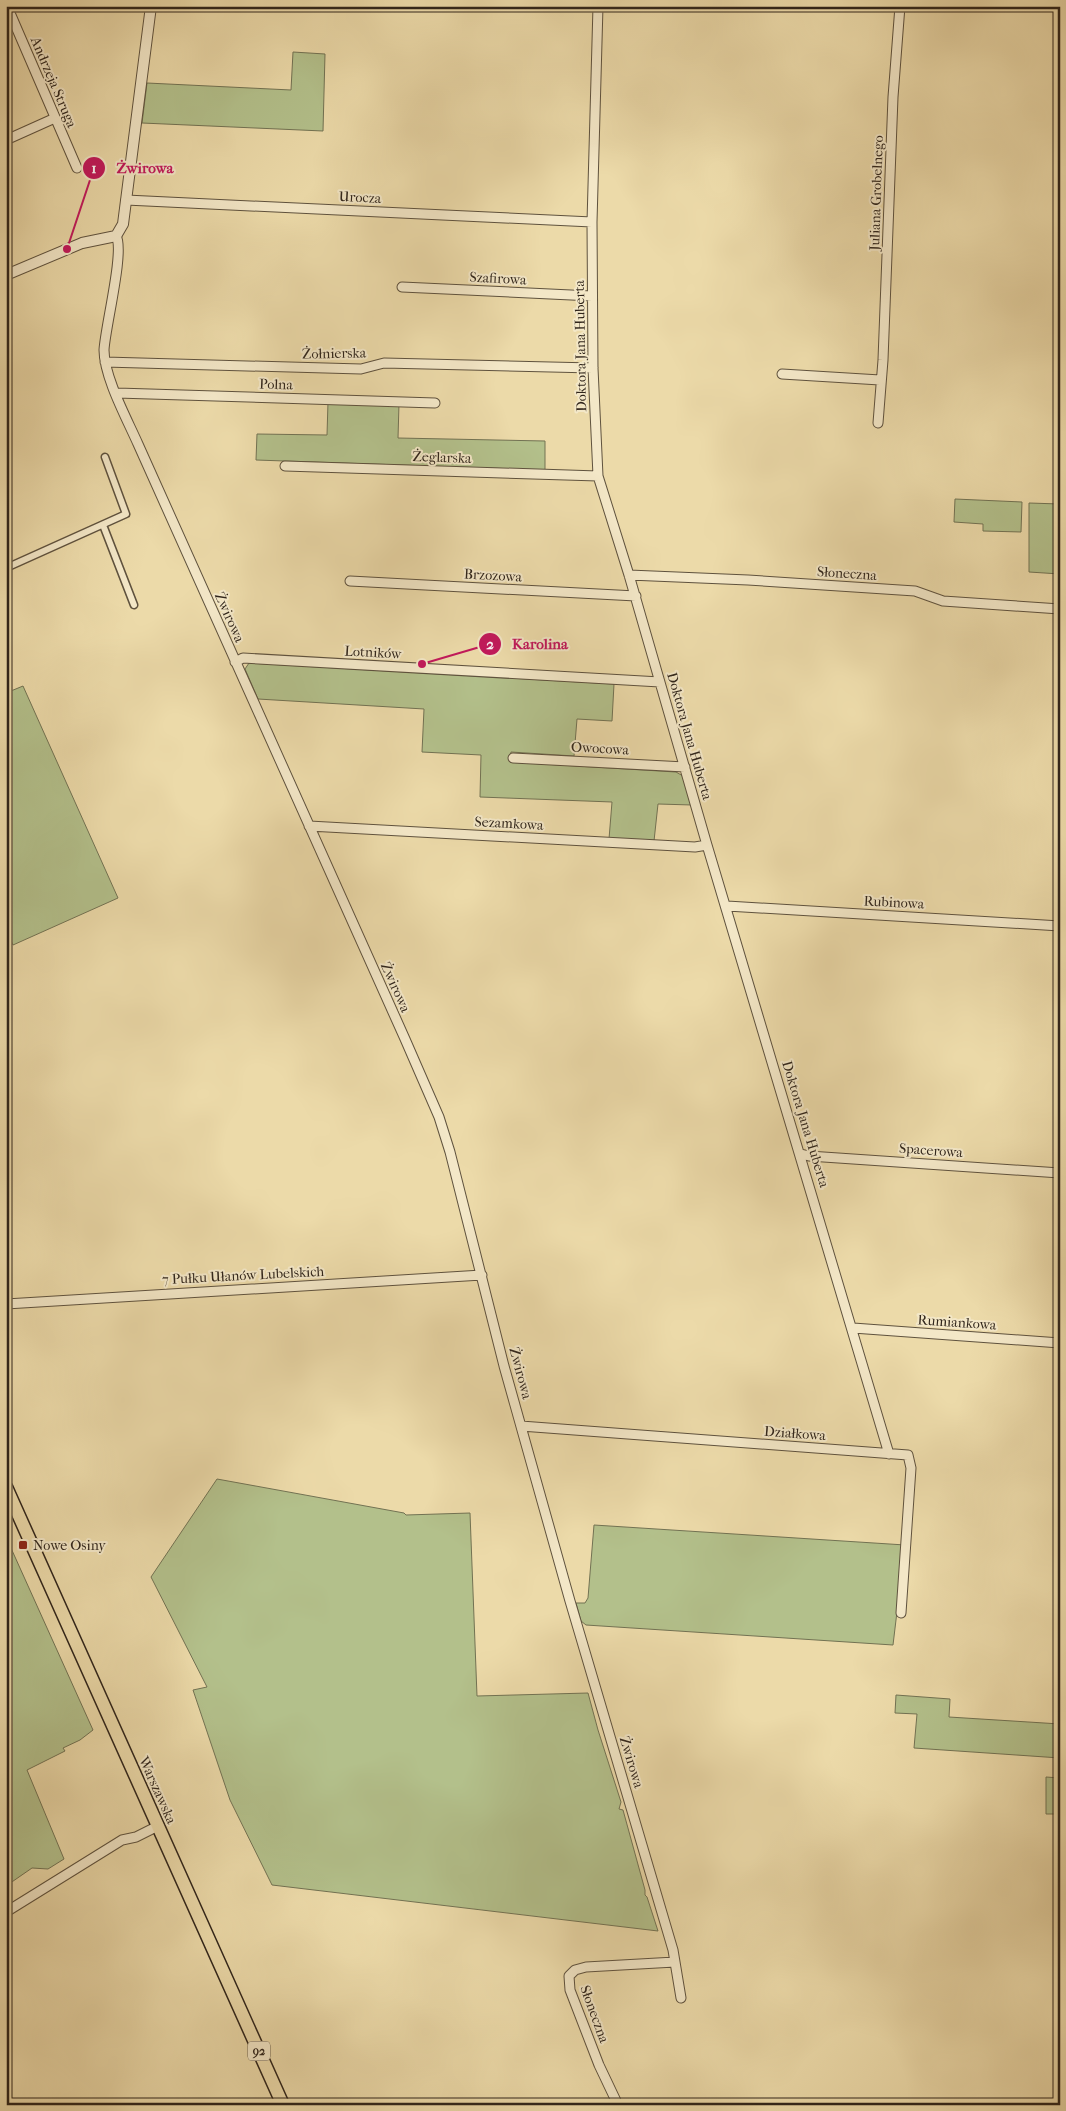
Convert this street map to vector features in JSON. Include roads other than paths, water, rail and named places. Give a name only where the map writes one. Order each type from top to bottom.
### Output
[{"type":"main road","name":"Warszawska","points":[[6,1487],[283,2105]]},
{"type":"street","name":"Andrzeja Struga","points":[[7,6],[77,168]]},
{"type":"street","name":"Żwirowa","points":[[151,6],[123,224],[116,236],[118,240],[118,258],[105,347],[105,362],[235,662],[408,1047],[445,1134],[504,1366],[594,1684],[673,1950],[682,1998]]},
{"type":"street","name":"Doktora Jana Huberta","points":[[598,6],[592,222],[592,368],[598,476],[630,575],[685,767],[889,1454]]},
{"type":"street","name":"Juliana Grobelnego","points":[[878,423],[883,360],[893,97],[900,6]]},
{"type":"street","points":[[6,140],[55,118]]},
{"type":"street","name":"Urocza","points":[[126,200],[592,222]]},
{"type":"street","points":[[6,275],[82,243],[116,236]]},
{"type":"street","name":"Szafirowa","points":[[402,287],[592,296]]},
{"type":"street","name":"Żołnierska","points":[[105,362],[361,369],[384,364],[592,368]]},
{"type":"street","points":[[782,374],[880,380]]},
{"type":"street","name":"Polna","points":[[117,393],[435,403]]},
{"type":"street","points":[[6,568],[126,514],[105,457]]},
{"type":"street","name":"Żeglarska","points":[[285,466],[598,476]]},
{"type":"street","points":[[102,524],[134,605]]},
{"type":"street","name":"Słoneczna","points":[[630,575],[748,580],[915,592],[943,602],[1060,610]]},
{"type":"street","name":"Brzozowa","points":[[350,581],[636,596]]},
{"type":"street","name":"Lotników","points":[[235,662],[243,658],[660,682]]},
{"type":"street","name":"Owocowa","points":[[513,758],[685,767]]},
{"type":"street","name":"Sezamkowa","points":[[309,826],[695,847],[708,845]]},
{"type":"street","name":"Rubinowa","points":[[727,906],[1060,926]]},
{"type":"street","name":"Spacerowa","points":[[801,1154],[1060,1173]]},
{"type":"street","name":"7 Pułku Ułanów Lubelskich","points":[[6,1304],[482,1275]]},
{"type":"street","name":"Rumiankowa","points":[[853,1328],[1060,1343]]},
{"type":"street","name":"Działkowa","points":[[521,1426],[908,1455],[911,1468],[901,1614]]},
{"type":"street","points":[[6,1912],[122,1840],[136,1837],[158,1826]]},
{"type":"street","name":"Słoneczna","points":[[618,2105],[599,2065],[570,1990],[569,1976],[575,1970],[586,1967],[674,1962]]},
{"type":"place","name":"Żwirowa","points":[[67,249]]},
{"type":"place","name":"Karolina","points":[[422,664]]},
{"type":"place","name":"Nowe Osiny","points":[[23,1545]]}]
